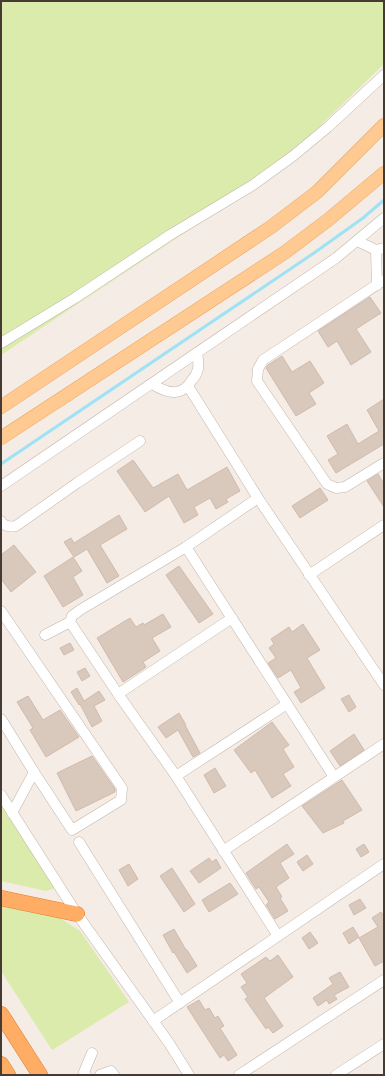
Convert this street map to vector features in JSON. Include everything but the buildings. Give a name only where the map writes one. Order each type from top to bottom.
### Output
[{"type":"highway","points":[[1,898],[77,914]]},
{"type":"highway","points":[[1,1014],[40,1075]]},
{"type":"highway","points":[[1,1064],[8,1075]]},
{"type":"main road","points":[[1,407],[272,227],[317,192],[384,125]]},
{"type":"main road","points":[[1,438],[284,253],[328,220],[384,173]]},
{"type":"street","points":[[1,342],[75,298],[170,235],[253,185],[299,152],[384,75]]},
{"type":"street","points":[[1,486],[336,258],[384,218]]},
{"type":"street","points":[[357,241],[380,249],[380,282],[263,360],[258,369],[257,381],[327,484],[336,488],[345,487],[384,463]]},
{"type":"street","points":[[152,384],[170,392],[177,392],[188,386],[198,368],[198,353]]},
{"type":"street","points":[[188,386],[258,498],[384,684]]},
{"type":"street","points":[[1,534],[11,527],[16,526],[140,441]]},
{"type":"street","points":[[45,635],[70,622],[72,616],[80,610],[186,547],[258,498]]},
{"type":"street","points":[[1,521],[6,526],[11,527]]},
{"type":"street","points":[[309,575],[384,525]]},
{"type":"street","points":[[186,547],[334,777]]},
{"type":"street","points":[[1,611],[122,788],[121,800],[72,830],[2,726]]},
{"type":"street","points":[[118,694],[232,618]]},
{"type":"street","points":[[70,622],[118,694],[176,776],[278,936]]},
{"type":"street","points":[[176,776],[287,704]]},
{"type":"street","points":[[223,851],[384,744]]},
{"type":"street","points":[[12,813],[34,772]]},
{"type":"street","points":[[1,795],[77,914],[153,1021],[189,1075]]},
{"type":"street","points":[[79,842],[180,1003]]},
{"type":"street","points":[[153,1021],[384,864]]},
{"type":"street","points":[[239,1075],[384,980]]},
{"type":"street","points":[[336,1075],[384,1044]]},
{"type":"street","points":[[86,1075],[84,1072],[92,1053]]},
{"type":"street","points":[[100,1075],[111,1071],[114,1075]]},
{"type":"green space","points":[[1,1],[384,1],[384,64],[264,180],[1,355]]},
{"type":"green space","points":[[1,805],[55,888],[46,891],[1,881]]},
{"type":"green space","points":[[1,902],[52,913],[80,931],[129,1002],[52,1050],[1,971]]},
{"type":"waterway","points":[[1,464],[314,253],[363,218],[384,200]]}]
